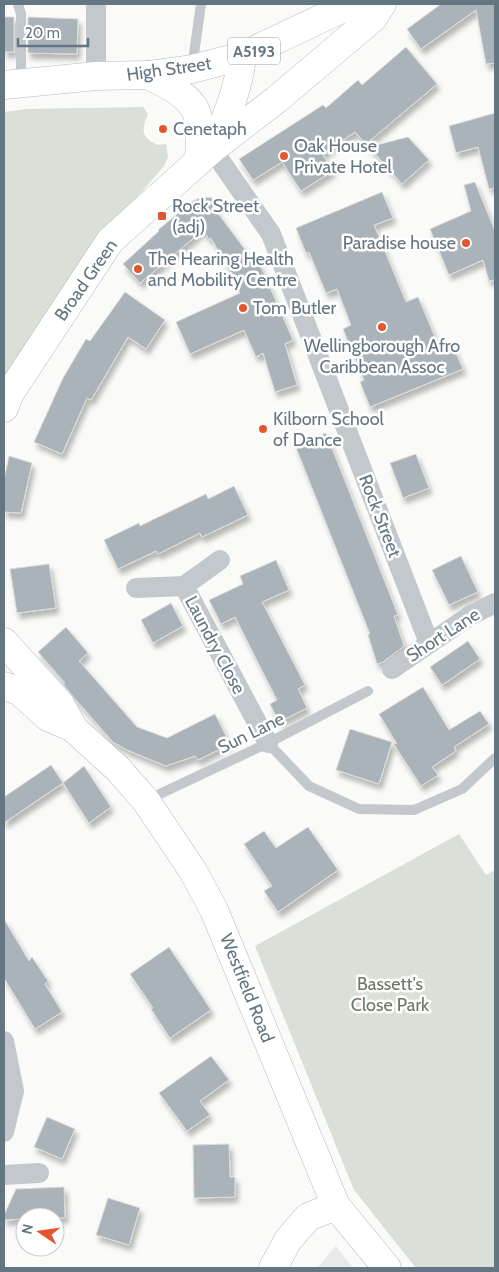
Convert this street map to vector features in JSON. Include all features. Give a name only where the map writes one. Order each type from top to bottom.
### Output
[{"type":"street","points":[[96,4],[96,76]]},
{"type":"street","name":"High Street","points":[[12,85],[96,76],[148,75],[192,69],[242,56],[352,4]]},
{"type":"street","name":"Broad Green","points":[[6,399],[110,241],[206,154],[276,100],[372,18],[382,4]]},
{"type":"street","name":"Broad Green","points":[[206,154],[228,114],[240,74],[242,56]]},
{"type":"street","points":[[148,75],[176,90],[194,107],[206,154]]},
{"type":"street","name":"Rock Street","points":[[206,154],[271,234],[429,643]]},
{"type":"street","name":"Laundry Close","points":[[220,560],[184,586],[268,744]]},
{"type":"street","points":[[136,588],[184,586]]},
{"type":"street","name":"Short Lane","points":[[392,669],[471,615],[495,603]]},
{"type":"street","name":"Westfield Road","points":[[4,642],[60,704],[74,729],[118,770],[146,801],[193,871],[214,910],[336,1206],[386,1268]]},
{"type":"street","name":"Westfield Road","points":[[4,686],[19,692],[48,717],[74,729]]},
{"type":"street","points":[[4,1041],[14,1091],[4,1132]]},
{"type":"street","points":[[4,1175],[39,1173]]},
{"type":"street","points":[[273,1268],[288,1240],[308,1217],[336,1206]]},
{"type":"lane","points":[[12,85],[21,14],[18,4]]},
{"type":"lane","points":[[192,69],[201,4]]},
{"type":"lane","name":"Sun Lane","points":[[146,801],[268,744],[368,691]]},
{"type":"lane","points":[[268,744],[309,786],[359,809],[414,810],[462,789],[495,758]]},
{"type":"shaded area","points":[[336,1246],[353,1268],[317,1268]]},
{"type":"green space","points":[[143,107],[148,114],[144,125],[144,133],[148,139],[158,145],[166,144],[168,157],[164,166],[94,247],[4,384],[4,112],[27,109]]},
{"type":"green space","name":"Bassett's Close Park","points":[[459,834],[486,875],[495,870],[495,1268],[416,1268],[354,1190],[255,946]]},
{"type":"building","points":[[441,4],[495,4],[495,63],[486,64],[476,10],[421,49],[407,29]]},
{"type":"building","points":[[4,17],[14,17],[14,52],[4,52]]},
{"type":"building","points":[[28,17],[78,19],[77,54],[28,53]]},
{"type":"building","points":[[406,47],[437,84],[366,144],[355,132],[322,154],[333,171],[301,191],[282,162],[253,180],[239,159],[323,105],[326,108],[358,80],[362,85]]},
{"type":"building","points":[[495,113],[495,188],[489,189],[478,147],[456,153],[449,126]]},
{"type":"building","points":[[408,137],[429,160],[402,184],[369,147]]},
{"type":"building","name":"Paradise house","points":[[475,182],[495,231],[495,280],[489,281],[483,260],[449,275],[430,229],[471,211],[464,185]]},
{"type":"building","name":"Wellingborough Afro Caribbean Assoc","points":[[382,192],[393,218],[374,225],[406,302],[418,297],[440,349],[452,344],[463,369],[370,407],[360,382],[364,380],[343,329],[351,325],[337,289],[326,293],[309,252],[306,253],[296,228]]},
{"type":"building","points":[[202,197],[212,198],[217,212],[252,259],[256,256],[293,340],[285,344],[297,385],[275,392],[263,353],[256,357],[244,330],[190,354],[176,322],[240,293],[211,238],[209,239],[203,230],[140,283],[123,264],[158,230],[193,201]]},
{"type":"building","points":[[125,292],[165,320],[146,349],[128,337],[91,400],[87,398],[62,454],[34,442],[63,378],[86,339],[90,341]]},
{"type":"building","points":[[326,433],[398,615],[394,616],[404,646],[383,662],[377,664],[368,635],[370,634],[295,445]]},
{"type":"building","points":[[416,454],[429,488],[403,498],[390,463]]},
{"type":"building","points":[[9,456],[32,463],[21,513],[4,512],[4,480]]},
{"type":"building","points":[[234,486],[248,515],[202,537],[200,533],[158,554],[156,551],[118,569],[104,540],[139,523],[140,526],[206,494],[208,499]]},
{"type":"building","points":[[461,556],[478,592],[449,605],[432,570]]},
{"type":"building","points":[[276,560],[289,590],[262,602],[305,685],[298,689],[307,708],[279,722],[270,704],[277,700],[235,617],[221,624],[209,600],[243,584],[240,576]]},
{"type":"building","points":[[49,564],[56,608],[17,613],[10,569]]},
{"type":"building","points":[[171,603],[183,626],[153,643],[141,620]]},
{"type":"building","points":[[66,627],[88,653],[79,661],[137,727],[167,738],[215,714],[230,744],[198,760],[195,756],[166,766],[127,750],[113,742],[76,700],[63,684],[65,683],[38,652]]},
{"type":"building","points":[[468,641],[480,659],[442,685],[430,667]]},
{"type":"building","points":[[423,687],[449,730],[480,711],[489,724],[454,747],[456,751],[432,767],[438,775],[421,786],[393,743],[397,744],[379,714]]},
{"type":"building","points":[[350,729],[392,742],[379,784],[336,770]]},
{"type":"building","points":[[51,765],[63,783],[4,823],[4,797]]},
{"type":"building","points":[[84,766],[111,807],[89,823],[63,783]]},
{"type":"building","points":[[308,827],[338,870],[278,912],[264,891],[272,886],[244,844],[264,831],[276,848]]},
{"type":"building","points":[[4,919],[29,961],[32,957],[48,981],[45,984],[62,1012],[35,1029],[4,978]]},
{"type":"building","points":[[169,947],[211,1010],[170,1038],[130,974]]},
{"type":"building","points":[[211,1056],[229,1080],[200,1101],[210,1115],[187,1131],[159,1093]]},
{"type":"building","points":[[47,1117],[75,1129],[62,1159],[34,1147]]},
{"type":"building","points":[[229,1144],[230,1177],[235,1177],[235,1197],[194,1198],[193,1145]]},
{"type":"building","points":[[64,1187],[65,1207],[15,1207],[15,1219],[4,1220],[4,1215],[16,1189]]},
{"type":"building","points":[[108,1198],[140,1208],[129,1245],[96,1235]]},
{"type":"place","name":"Cenetaph","points":[[163,129]]},
{"type":"place","name":"Oak House Private Hotel","points":[[284,156]]},
{"type":"place","name":"Rock Street (adj)","points":[[162,216]]},
{"type":"place","name":"Paradise house","points":[[466,243]]},
{"type":"place","name":"The Hearing Health and Mobility Centre","points":[[138,269]]},
{"type":"place","name":"Tom Butler","points":[[243,308]]},
{"type":"place","name":"Wellingborough Afro Caribbean Assoc","points":[[382,327]]},
{"type":"place","name":"Kilborn School of Dance","points":[[263,429]]}]
